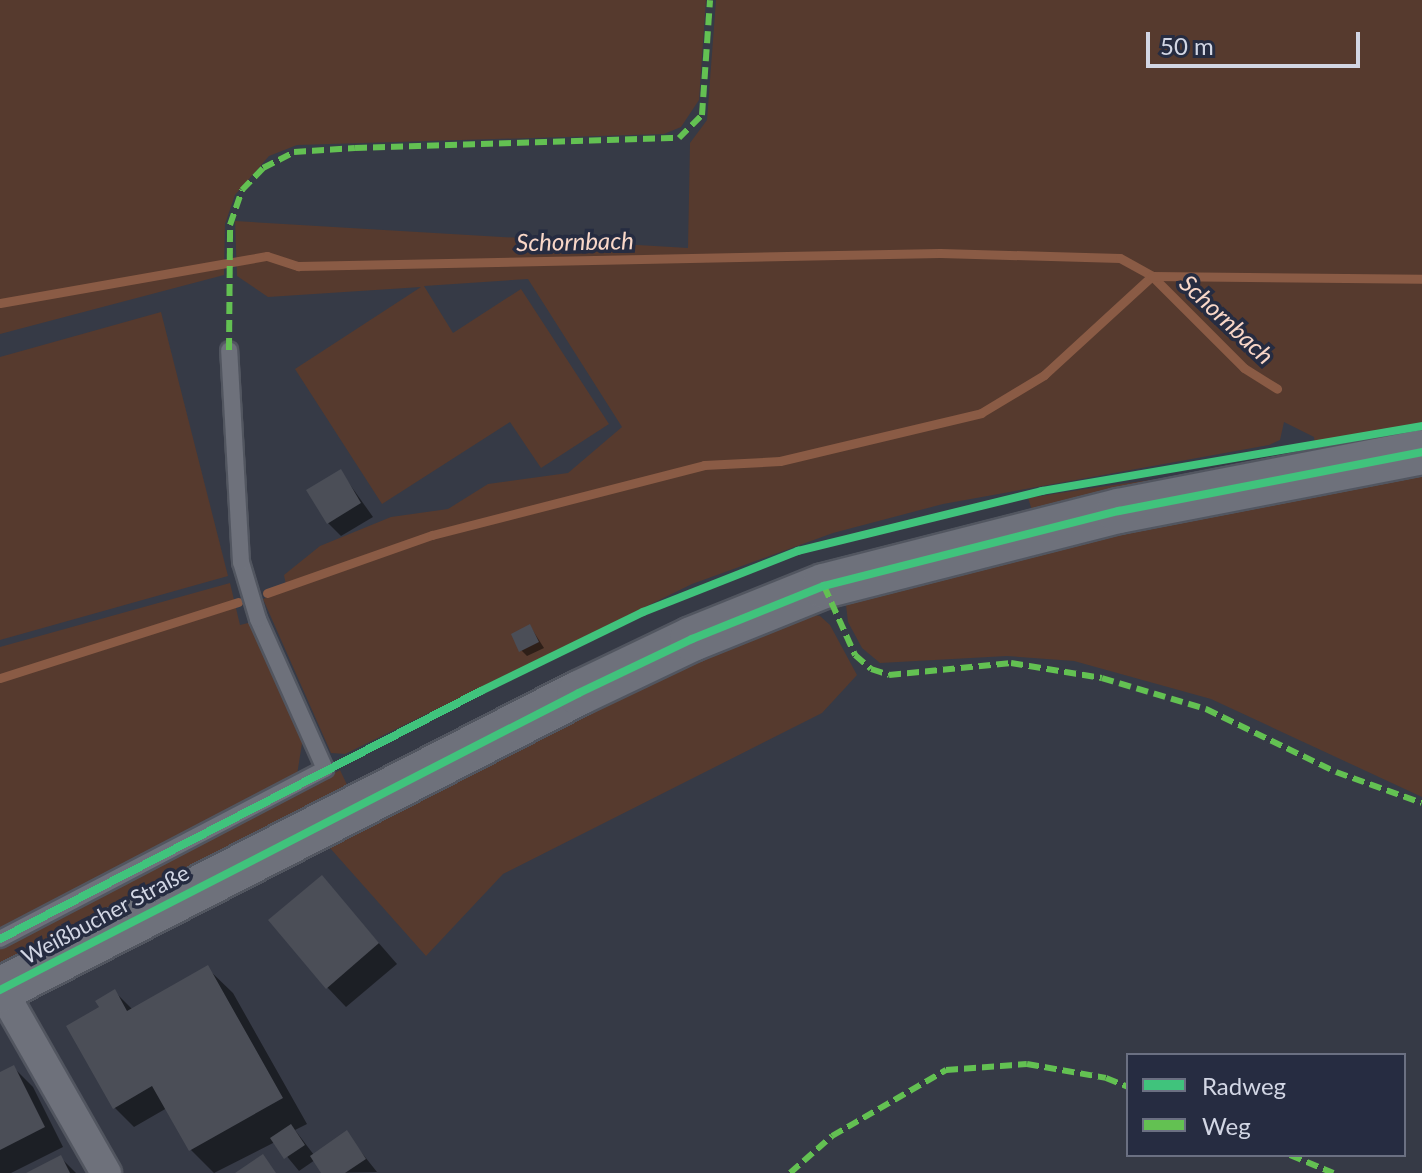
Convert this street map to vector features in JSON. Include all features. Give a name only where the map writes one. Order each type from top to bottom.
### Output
[{"type":"street","name":"Weißbucher Straße","points":[[0,990],[228,870],[593,686],[824,586],[1119,511],[1422,452]]},
{"type":"street","points":[[0,990],[106,1173]]},
{"type":"lane","points":[[0,939],[325,769],[258,619],[241,562],[229,350]]},
{"type":"shaded area","points":[[0,0],[706,0],[699,100],[681,127],[664,134],[297,145],[269,156],[235,195],[225,224],[224,275],[0,334]]},
{"type":"shaded area","points":[[716,0],[1422,0],[1422,423],[1315,445],[1314,437],[1284,422],[1280,440],[1269,445],[943,504],[833,533],[692,584],[345,754],[331,753],[263,599],[287,590],[284,575],[320,546],[391,517],[448,509],[488,484],[568,473],[622,427],[528,279],[424,286],[453,333],[521,289],[609,424],[541,468],[510,422],[382,504],[295,369],[421,287],[268,297],[237,276],[235,221],[688,248],[690,143],[707,120]]},
{"type":"shaded area","points":[[161,312],[228,576],[0,640],[0,357]]},
{"type":"shaded area","points":[[1281,462],[1035,519],[1028,498],[1099,487]]},
{"type":"shaded area","points":[[1422,473],[1422,797],[1211,699],[1074,661],[1007,656],[880,663],[862,648],[848,622],[846,605],[855,594],[1078,540]]},
{"type":"shaded area","points":[[230,583],[240,625],[252,622],[303,737],[297,775],[0,933],[0,647]]},
{"type":"shaded area","points":[[800,612],[820,616],[830,625],[857,675],[822,713],[503,874],[426,956],[322,839]]},
{"type":"shaded area","points":[[340,770],[349,789],[0,974],[0,949]]},
{"type":"building","points":[[341,469],[361,503],[327,524],[306,490]]},
{"type":"building","points":[[530,624],[539,642],[519,652],[511,634]]},
{"type":"building","points":[[322,875],[379,943],[326,989],[268,920]]},
{"type":"building","points":[[208,965],[283,1098],[189,1151],[152,1086],[113,1109],[66,1026],[99,1007],[95,1001],[115,989],[127,1011]]},
{"type":"building","points":[[14,1065],[45,1127],[0,1150],[0,1072]]},
{"type":"building","points":[[291,1124],[305,1145],[284,1159],[270,1138]]},
{"type":"building","points":[[347,1130],[366,1159],[345,1173],[321,1173],[310,1156]]},
{"type":"building","points":[[263,1154],[276,1173],[235,1173]]},
{"type":"building","points":[[61,1155],[70,1173],[26,1173]]},
{"type":"waterway","name":"Schornbach","points":[[0,303],[267,256],[298,266],[940,253],[1120,258],[1152,276],[1244,368],[1277,389]]},
{"type":"waterway","name":"Schornbach","points":[[267,593],[432,535],[704,465],[780,461],[981,413],[1044,375],[1152,276],[1422,279]]},
{"type":"waterway","name":"Schornbach","points":[[0,678],[238,602]]},
{"type":"marked path","points":[[229,350],[230,225],[242,190],[263,168],[294,152],[679,138],[702,115],[710,0]]},
{"type":"marked path","points":[[824,586],[855,655],[871,669],[889,675],[1011,663],[1102,678],[1206,709],[1336,772],[1422,803]]},
{"type":"marked path","points":[[790,1173],[832,1136],[946,1070],[1027,1064],[1106,1078],[1126,1086]]},
{"type":"marked path","points":[[1295,1157],[1333,1173]]},
{"type":"cycle path","points":[[0,939],[481,691],[643,612],[798,551],[1042,491],[1422,426]]},
{"type":"cycle path","points":[[0,990],[579,693],[692,639],[824,586],[1119,511],[1422,452]]}]
